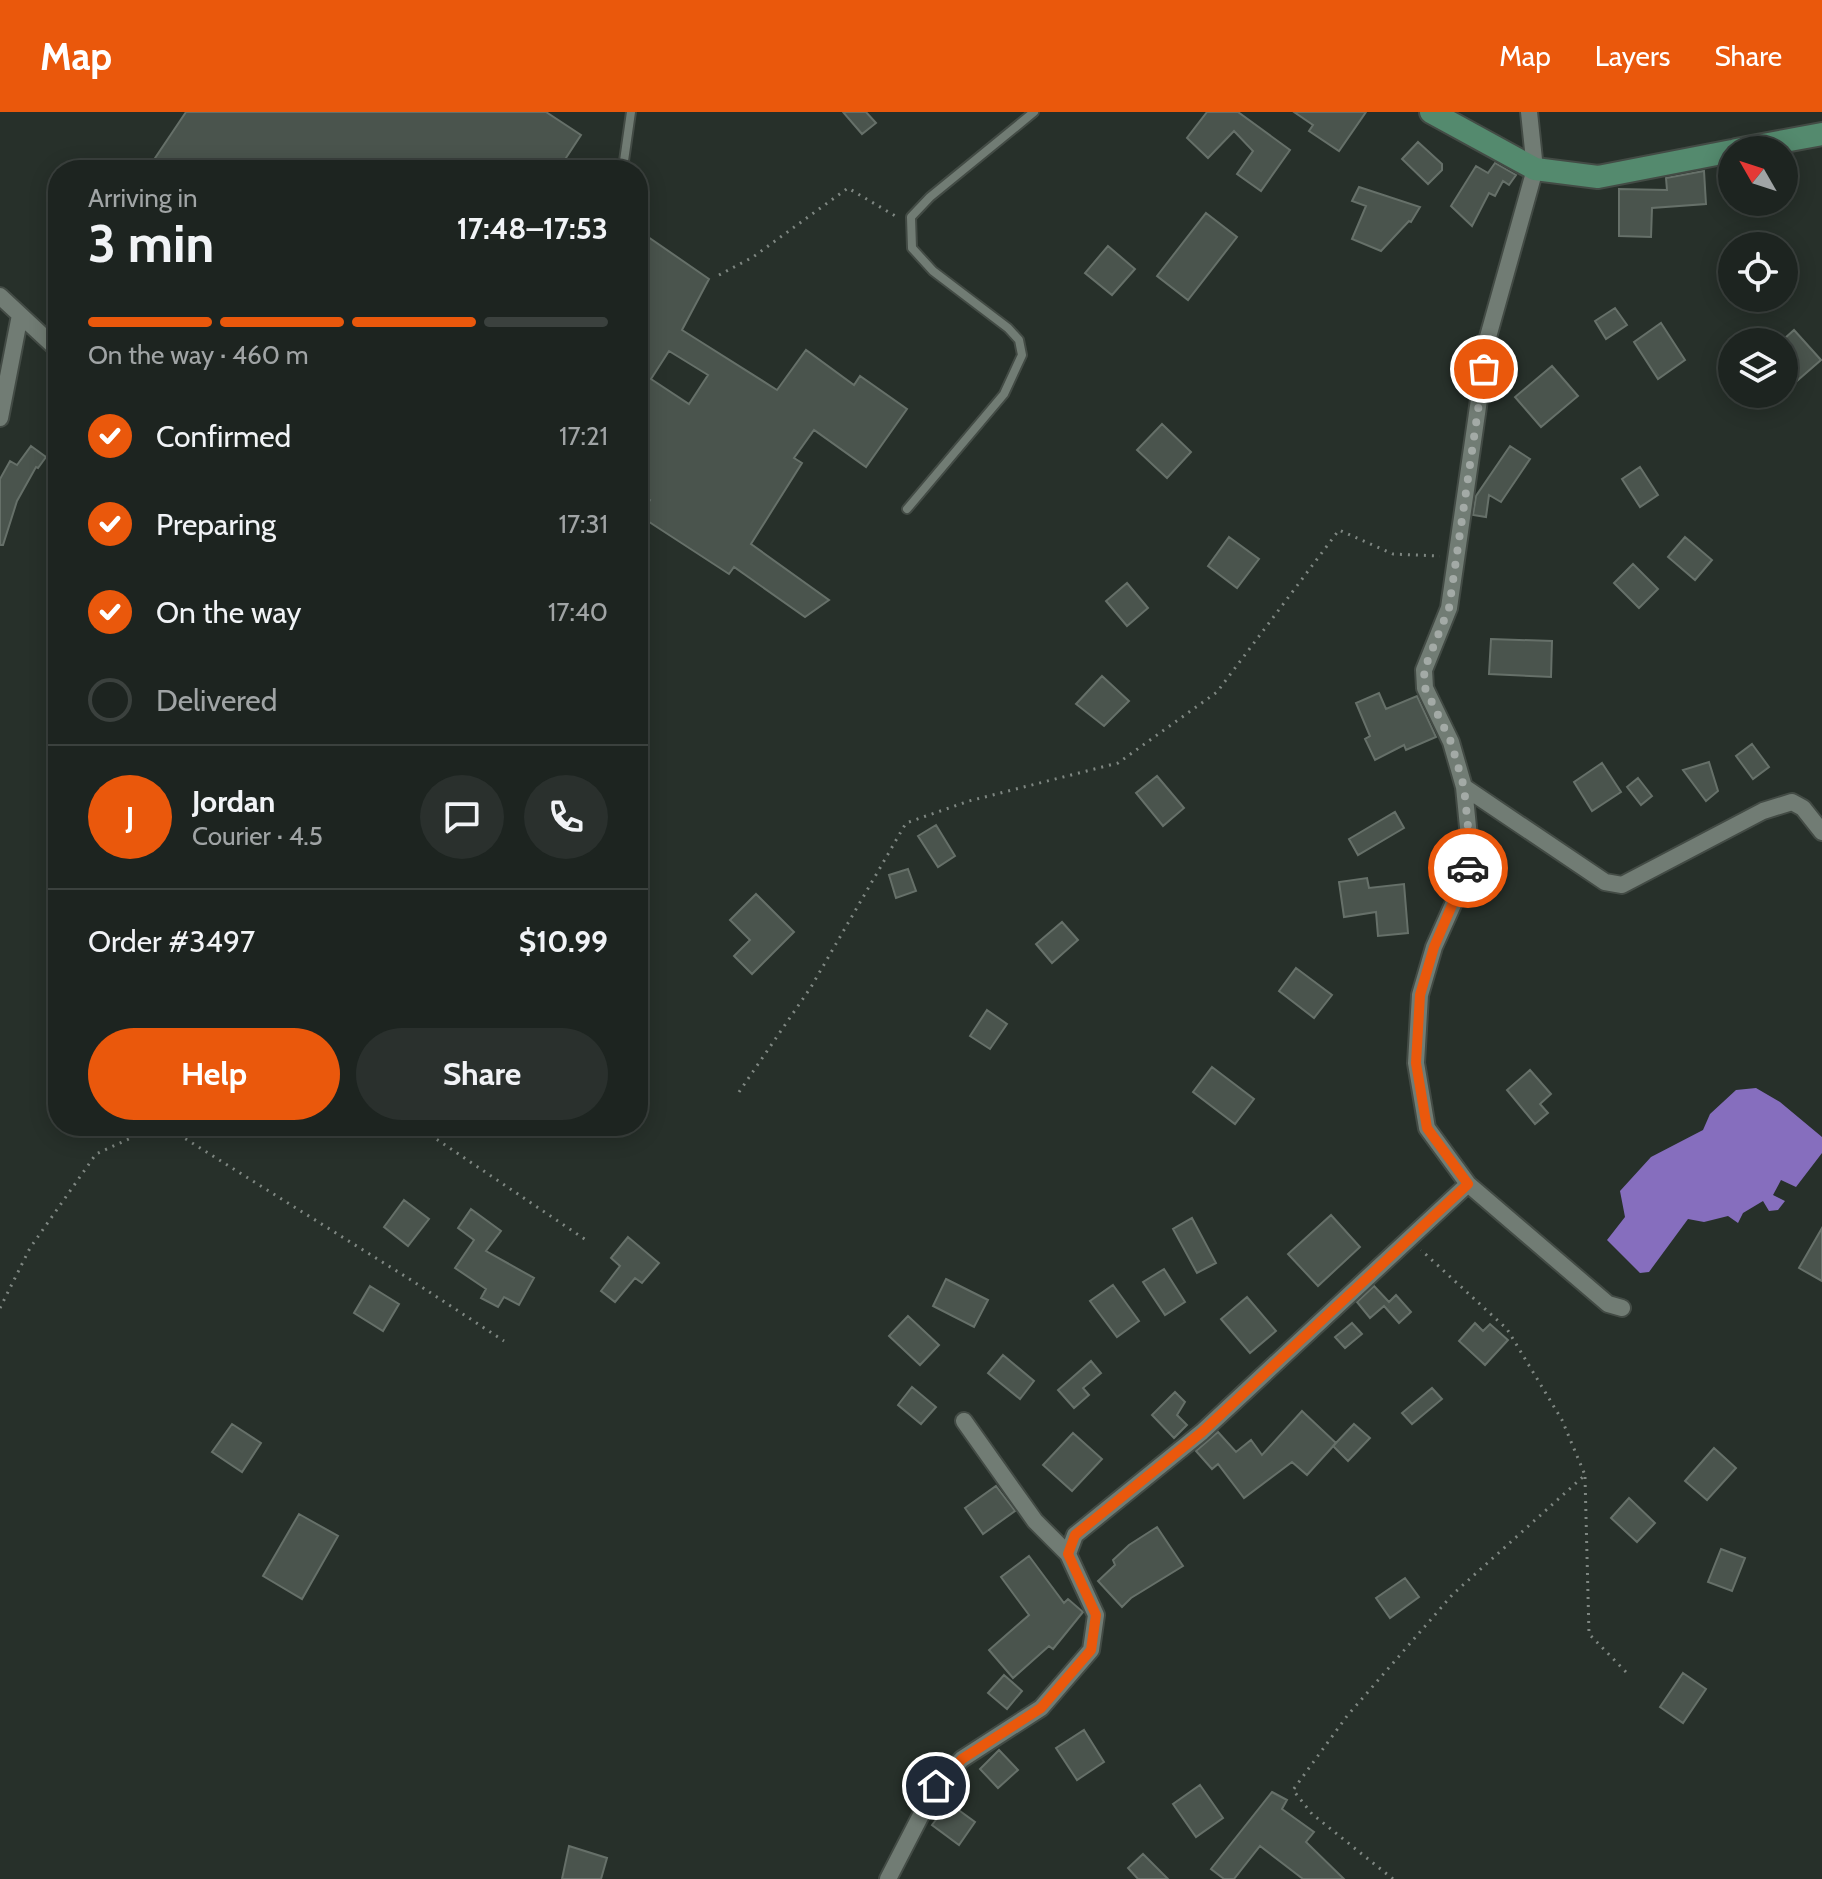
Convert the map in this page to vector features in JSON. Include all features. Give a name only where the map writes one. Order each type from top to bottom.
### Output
[{"type":"street","points":[[1431,112],[1535,169],[1598,177],[1718,153]]},
{"type":"street","points":[[1529,112],[1535,169],[1488,337],[1449,608],[1424,670],[1425,688],[1451,742],[1464,787],[1470,847],[1468,871],[1434,947],[1420,995],[1416,1063],[1427,1128],[1468,1184],[1608,1304],[1622,1308]]},
{"type":"street","points":[[1798,138],[1822,134]]},
{"type":"street","points":[[0,296],[48,341]]},
{"type":"street","points":[[0,418],[20,315]]},
{"type":"street","points":[[1464,787],[1605,882],[1622,885],[1763,811],[1792,802],[1803,808],[1822,832]]},
{"type":"street","points":[[1068,1554],[1075,1535],[1202,1432],[1468,1184]]},
{"type":"street","points":[[888,1879],[936,1786],[962,1759],[1041,1708],[1091,1650],[1096,1615],[1068,1554],[1035,1521],[964,1421]]},
{"type":"lane","points":[[624,160],[631,112]]},
{"type":"lane","points":[[907,509],[1004,394],[1022,355],[1019,340],[1008,328],[933,271],[912,248],[911,217],[930,197],[1034,112]]},
{"type":"path","points":[[719,275],[753,257],[848,188],[911,225]]},
{"type":"path","points":[[739,1092],[811,987],[906,823],[969,801],[1118,763],[1217,692],[1339,530],[1393,554],[1456,556]]},
{"type":"path","points":[[0,1308],[30,1248],[96,1154],[135,1136]]},
{"type":"path","points":[[181,1136],[504,1341]]},
{"type":"path","points":[[432,1136],[586,1240]]},
{"type":"path","points":[[1409,1240],[1507,1329],[1562,1420],[1585,1475],[1589,1634],[1627,1673]]},
{"type":"path","points":[[1393,1879],[1312,1814],[1293,1790],[1347,1716],[1453,1594],[1585,1475]]},
{"type":"shaded area","points":[[1756,1088],[1780,1102],[1822,1137],[1822,1153],[1796,1187],[1781,1180],[1773,1195],[1785,1201],[1778,1210],[1769,1211],[1763,1201],[1743,1213],[1738,1223],[1728,1216],[1704,1222],[1688,1219],[1649,1272],[1640,1273],[1607,1240],[1625,1217],[1620,1191],[1651,1157],[1703,1130],[1710,1114],[1736,1090]]},
{"type":"building","points":[[186,112],[546,112],[581,135],[565,160],[154,160]]},
{"type":"building","points":[[843,112],[866,112],[876,123],[862,134]]},
{"type":"building","points":[[1207,112],[1238,112],[1290,150],[1261,191],[1237,174],[1253,151],[1234,131],[1208,158],[1187,138]]},
{"type":"building","points":[[1294,112],[1366,112],[1339,151],[1309,131],[1313,125]]},
{"type":"building","points":[[1418,142],[1442,164],[1442,170],[1428,184],[1402,159]]},
{"type":"building","points":[[1495,163],[1516,175],[1509,185],[1503,181],[1495,196],[1489,193],[1472,226],[1451,206],[1476,166],[1488,173]]},
{"type":"building","points":[[1704,171],[1706,204],[1652,208],[1651,237],[1619,236],[1619,189],[1667,190],[1666,178]]},
{"type":"building","points":[[1359,187],[1420,207],[1411,222],[1381,251],[1352,239],[1366,206],[1352,201]]},
{"type":"building","points":[[1206,213],[1237,237],[1188,300],[1157,276]]},
{"type":"building","points":[[648,237],[709,279],[682,330],[777,390],[806,350],[854,385],[860,376],[907,409],[866,467],[814,430],[794,458],[802,463],[751,544],[829,600],[805,617],[734,567],[729,574],[648,521]],"holes":[[[669,351],[708,375],[689,404],[651,379]]]},
{"type":"building","points":[[1108,246],[1135,269],[1112,295],[1085,273]]},
{"type":"building","points":[[1615,308],[1627,325],[1606,339],[1595,321]]},
{"type":"building","points":[[1661,323],[1685,360],[1658,379],[1634,342]]},
{"type":"building","points":[[1798,334],[1821,360],[1798,380]]},
{"type":"building","points":[[1552,366],[1578,396],[1541,427],[1515,397]]},
{"type":"building","points":[[1162,424],[1191,452],[1167,478],[1137,450]]},
{"type":"building","points":[[31,446],[46,457],[36,467],[17,501],[3,545],[0,545],[0,479],[10,461],[17,465]]},
{"type":"building","points":[[1510,446],[1530,459],[1501,502],[1489,495],[1486,517],[1473,515],[1476,496]]},
{"type":"building","points":[[1640,467],[1658,495],[1640,507],[1622,479]]},
{"type":"building","points":[[1229,537],[1259,559],[1237,588],[1208,566]]},
{"type":"building","points":[[1685,537],[1712,560],[1695,580],[1668,557]]},
{"type":"building","points":[[1633,564],[1658,589],[1639,608],[1614,583]]},
{"type":"building","points":[[1127,583],[1148,608],[1127,626],[1106,601]]},
{"type":"building","points":[[1491,639],[1552,641],[1551,677],[1489,674]]},
{"type":"building","points":[[1102,676],[1129,701],[1104,726],[1076,704]]},
{"type":"building","points":[[1379,693],[1386,709],[1417,696],[1436,737],[1406,750],[1404,745],[1375,760],[1365,739],[1370,736],[1356,703]]},
{"type":"building","points":[[1752,744],[1769,767],[1753,779],[1736,756]]},
{"type":"building","points":[[1709,762],[1718,791],[1706,801],[1683,770]]},
{"type":"building","points":[[1602,763],[1621,792],[1592,811],[1574,782]]},
{"type":"building","points":[[1157,776],[1184,808],[1163,826],[1136,793]]},
{"type":"building","points":[[1638,778],[1652,796],[1641,805],[1627,787]]},
{"type":"building","points":[[1395,812],[1404,828],[1358,855],[1349,839]]},
{"type":"building","points":[[936,825],[955,856],[938,867],[918,836]]},
{"type":"building","points":[[908,869],[916,891],[896,898],[889,875]]},
{"type":"building","points":[[1367,878],[1369,888],[1404,884],[1408,933],[1378,936],[1376,912],[1344,917],[1339,882]]},
{"type":"building","points":[[756,894],[794,932],[752,974],[734,956],[750,940],[730,920]]},
{"type":"building","points":[[1062,922],[1078,940],[1052,963],[1036,944]]},
{"type":"building","points":[[1296,968],[1332,995],[1314,1018],[1279,991]]},
{"type":"building","points":[[987,1010],[1007,1024],[990,1049],[970,1036]]},
{"type":"building","points":[[1212,1067],[1254,1099],[1235,1124],[1193,1092]]},
{"type":"building","points":[[1530,1070],[1551,1094],[1540,1104],[1548,1113],[1535,1124],[1507,1090]]},
{"type":"building","points":[[404,1200],[429,1219],[408,1246],[384,1227]]},
{"type":"building","points":[[471,1209],[501,1231],[486,1251],[534,1278],[519,1305],[504,1297],[498,1307],[481,1298],[486,1289],[455,1268],[474,1240],[458,1228]]},
{"type":"building","points":[[1331,1215],[1360,1247],[1318,1286],[1288,1254]]},
{"type":"building","points":[[1192,1218],[1216,1263],[1197,1273],[1173,1229]]},
{"type":"building","points":[[1822,1228],[1822,1281],[1799,1268]]},
{"type":"building","points":[[628,1237],[659,1263],[642,1283],[635,1278],[615,1302],[601,1291],[620,1266],[611,1258]]},
{"type":"building","points":[[1164,1269],[1185,1302],[1165,1315],[1143,1282]]},
{"type":"building","points":[[946,1279],[988,1300],[974,1327],[933,1306]]},
{"type":"building","points":[[1113,1285],[1139,1321],[1117,1337],[1090,1301]]},
{"type":"building","points":[[370,1286],[399,1304],[383,1331],[354,1313]]},
{"type":"building","points":[[1374,1286],[1389,1302],[1396,1295],[1411,1312],[1399,1323],[1384,1306],[1370,1318],[1357,1302]]},
{"type":"building","points":[[1247,1297],[1276,1331],[1250,1353],[1221,1319]]},
{"type":"building","points":[[908,1316],[939,1345],[920,1365],[889,1336]]},
{"type":"building","points":[[1352,1323],[1362,1334],[1345,1348],[1335,1337]]},
{"type":"building","points":[[1475,1323],[1483,1331],[1490,1324],[1508,1340],[1485,1365],[1459,1341]]},
{"type":"building","points":[[1003,1355],[1034,1381],[1020,1399],[988,1373]]},
{"type":"building","points":[[1091,1361],[1101,1373],[1083,1388],[1089,1395],[1074,1408],[1058,1390]]},
{"type":"building","points":[[912,1387],[936,1407],[921,1424],[898,1405]]},
{"type":"building","points":[[1432,1388],[1442,1399],[1412,1424],[1402,1413]]},
{"type":"building","points":[[1175,1392],[1185,1402],[1177,1415],[1187,1425],[1174,1438],[1152,1415]]},
{"type":"building","points":[[1302,1411],[1336,1443],[1307,1475],[1292,1462],[1244,1498],[1218,1464],[1212,1469],[1196,1451],[1218,1432],[1236,1452],[1251,1440],[1262,1455]]},
{"type":"building","points":[[232,1424],[261,1443],[242,1472],[212,1452]]},
{"type":"building","points":[[1354,1424],[1370,1438],[1348,1461],[1333,1446]]},
{"type":"building","points":[[1073,1433],[1102,1459],[1072,1491],[1043,1465]]},
{"type":"building","points":[[1714,1448],[1736,1468],[1707,1500],[1685,1481]]},
{"type":"building","points":[[996,1486],[1015,1511],[983,1534],[965,1508]]},
{"type":"building","points":[[1629,1498],[1655,1523],[1637,1542],[1611,1518]]},
{"type":"building","points":[[299,1514],[338,1536],[302,1599],[263,1576]]},
{"type":"building","points":[[1157,1527],[1183,1566],[1131,1598],[1122,1607],[1098,1581],[1115,1565],[1113,1560],[1129,1545]]},
{"type":"building","points":[[1721,1549],[1745,1558],[1732,1591],[1708,1582]]},
{"type":"building","points":[[1029,1556],[1064,1603],[1068,1599],[1083,1612],[1053,1649],[1049,1646],[1013,1678],[989,1650],[1029,1615],[1001,1577]]},
{"type":"building","points":[[1405,1578],[1419,1597],[1390,1618],[1376,1598]]},
{"type":"building","points":[[1683,1673],[1706,1689],[1683,1723],[1660,1707]]},
{"type":"building","points":[[1004,1675],[1022,1691],[1007,1709],[988,1693]]},
{"type":"building","points":[[1084,1730],[1104,1762],[1077,1780],[1056,1748]]},
{"type":"building","points":[[999,1750],[1018,1770],[998,1788],[980,1769]]},
{"type":"building","points":[[1200,1785],[1223,1818],[1196,1837],[1173,1804]]},
{"type":"building","points":[[1272,1792],[1287,1800],[1282,1809],[1314,1832],[1306,1842],[1344,1879],[1303,1879],[1260,1846],[1234,1879],[1224,1879],[1211,1869]]},
{"type":"building","points":[[949,1803],[975,1822],[959,1845],[932,1825]]},
{"type":"building","points":[[569,1846],[607,1858],[601,1879],[562,1879]]},
{"type":"building","points":[[1143,1854],[1168,1879],[1138,1879],[1128,1868]]},
{"type":"way so far","points":[[1468,868],[1470,847],[1464,787],[1451,742],[1425,688],[1424,670],[1449,608],[1484,369]]},
{"type":"route","points":[[936,1786],[962,1759],[1041,1708],[1091,1650],[1096,1615],[1068,1554],[1075,1535],[1202,1432],[1468,1184],[1427,1128],[1416,1063],[1420,995],[1434,947],[1468,868]]}]
